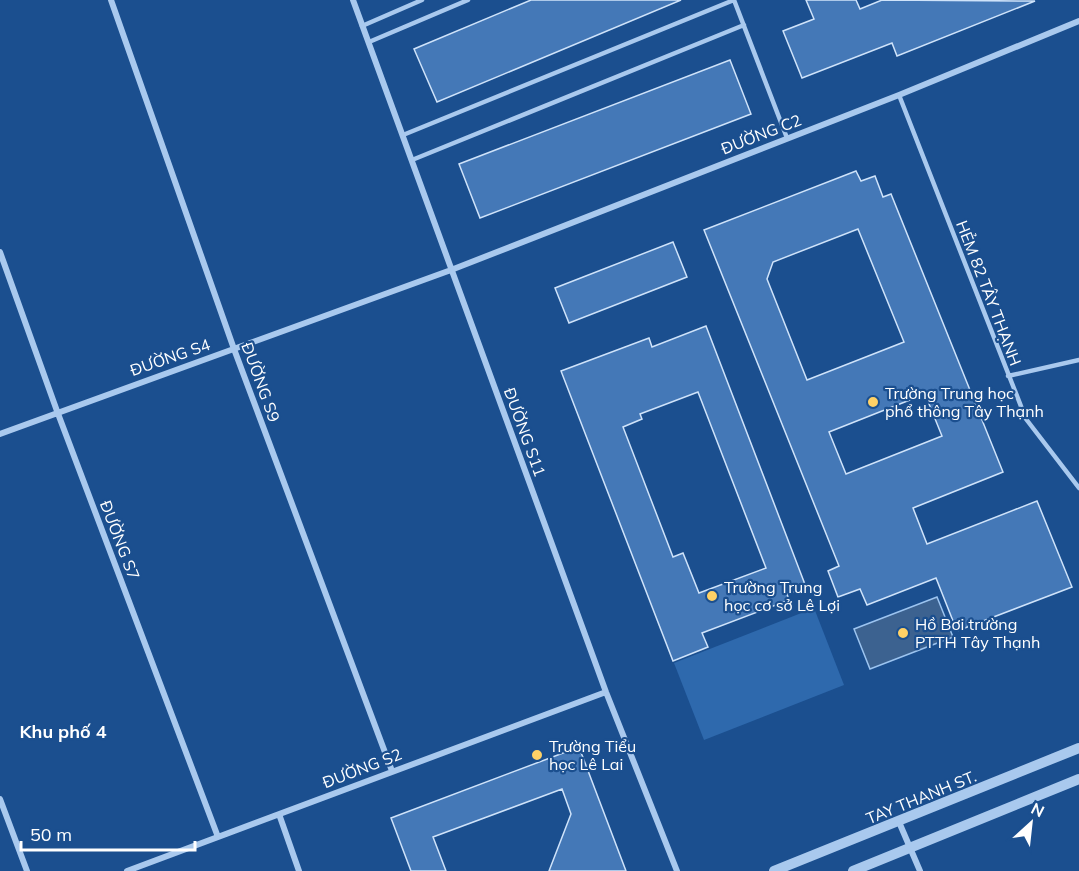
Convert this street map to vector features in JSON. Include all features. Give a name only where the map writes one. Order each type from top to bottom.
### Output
[{"type":"street","name":"ĐƯỜNG S9","points":[[111,0],[234,349],[392,771]]},
{"type":"street","name":"ĐƯỜNG S11","points":[[353,0],[606,692],[677,871]]},
{"type":"street","name":"ĐƯỜNG C2","points":[[451,270],[899,95],[1079,21]]},
{"type":"street","name":"ĐƯỜNG S7","points":[[0,252],[57,411],[218,837]]},
{"type":"street","name":"ĐƯỜNG S4","points":[[0,434],[57,411],[451,270]]},
{"type":"street","name":"ĐƯỜNG S2","points":[[127,871],[606,692]]},
{"type":"street","name":"TAY THANH ST.","points":[[774,871],[1079,748]]},
{"type":"street","points":[[853,871],[1079,778]]},
{"type":"street","points":[[0,799],[27,871]]},
{"type":"street","points":[[279,814],[299,871]]},
{"type":"street","points":[[900,822],[920,871]]},
{"type":"lane","points":[[362,26],[422,0]]},
{"type":"lane","points":[[369,42],[468,0]]},
{"type":"lane","points":[[403,135],[734,0],[787,138]]},
{"type":"lane","points":[[412,160],[744,25]]},
{"type":"lane","name":"HẺM 82 TÂY THẠNH","points":[[899,95],[1026,419],[1079,488]]},
{"type":"lane","points":[[1008,376],[1079,360]]},
{"type":"shaded area","name":"Hồ Bơi trường PTTH Tây Thạnh","points":[[937,597],[953,637],[870,669],[854,629]]},
{"type":"shaded area","points":[[814,608],[844,685],[704,740],[674,663]]},
{"type":"building","points":[[531,0],[681,0],[437,102],[414,49]]},
{"type":"building","points":[[806,0],[856,0],[860,9],[882,0],[1035,1],[897,56],[892,43],[802,78],[783,31],[814,19]]},
{"type":"building","points":[[730,60],[751,114],[480,218],[459,164]]},
{"type":"building","points":[[856,171],[861,181],[875,176],[883,197],[891,194],[1003,472],[913,508],[927,544],[1037,501],[1072,587],[957,631],[936,578],[867,605],[860,589],[838,597],[828,571],[839,566],[704,230]],"holes":[[[858,229],[904,342],[807,380],[767,279],[773,262]],[[925,394],[942,436],[846,474],[829,432]]]},
{"type":"building","points":[[673,242],[687,277],[569,323],[555,288]]},
{"type":"building","points":[[706,326],[806,587],[787,594],[789,600],[702,633],[708,647],[673,661],[561,371],[649,338],[652,347]],"holes":[[[698,392],[766,568],[699,593],[683,553],[673,557],[623,427],[642,419],[640,414]]]},
{"type":"building","points":[[579,747],[626,871],[549,871],[571,814],[562,789],[433,837],[446,871],[411,871],[391,818]]},
{"type":"place","name":"Trường Trung học phổ thông Tây Thạnh","points":[[873,402]]},
{"type":"place","name":"Trường Trung học cơ sở Lê Lợi","points":[[712,596]]},
{"type":"place","name":"Hồ Bơi trường PTTH Tây Thạnh","points":[[903,633]]},
{"type":"place","name":"Trường Tiểu học Lê Lai","points":[[537,755]]},
{"type":"district","name":"Khu phố 4","points":[[63,731]]}]
